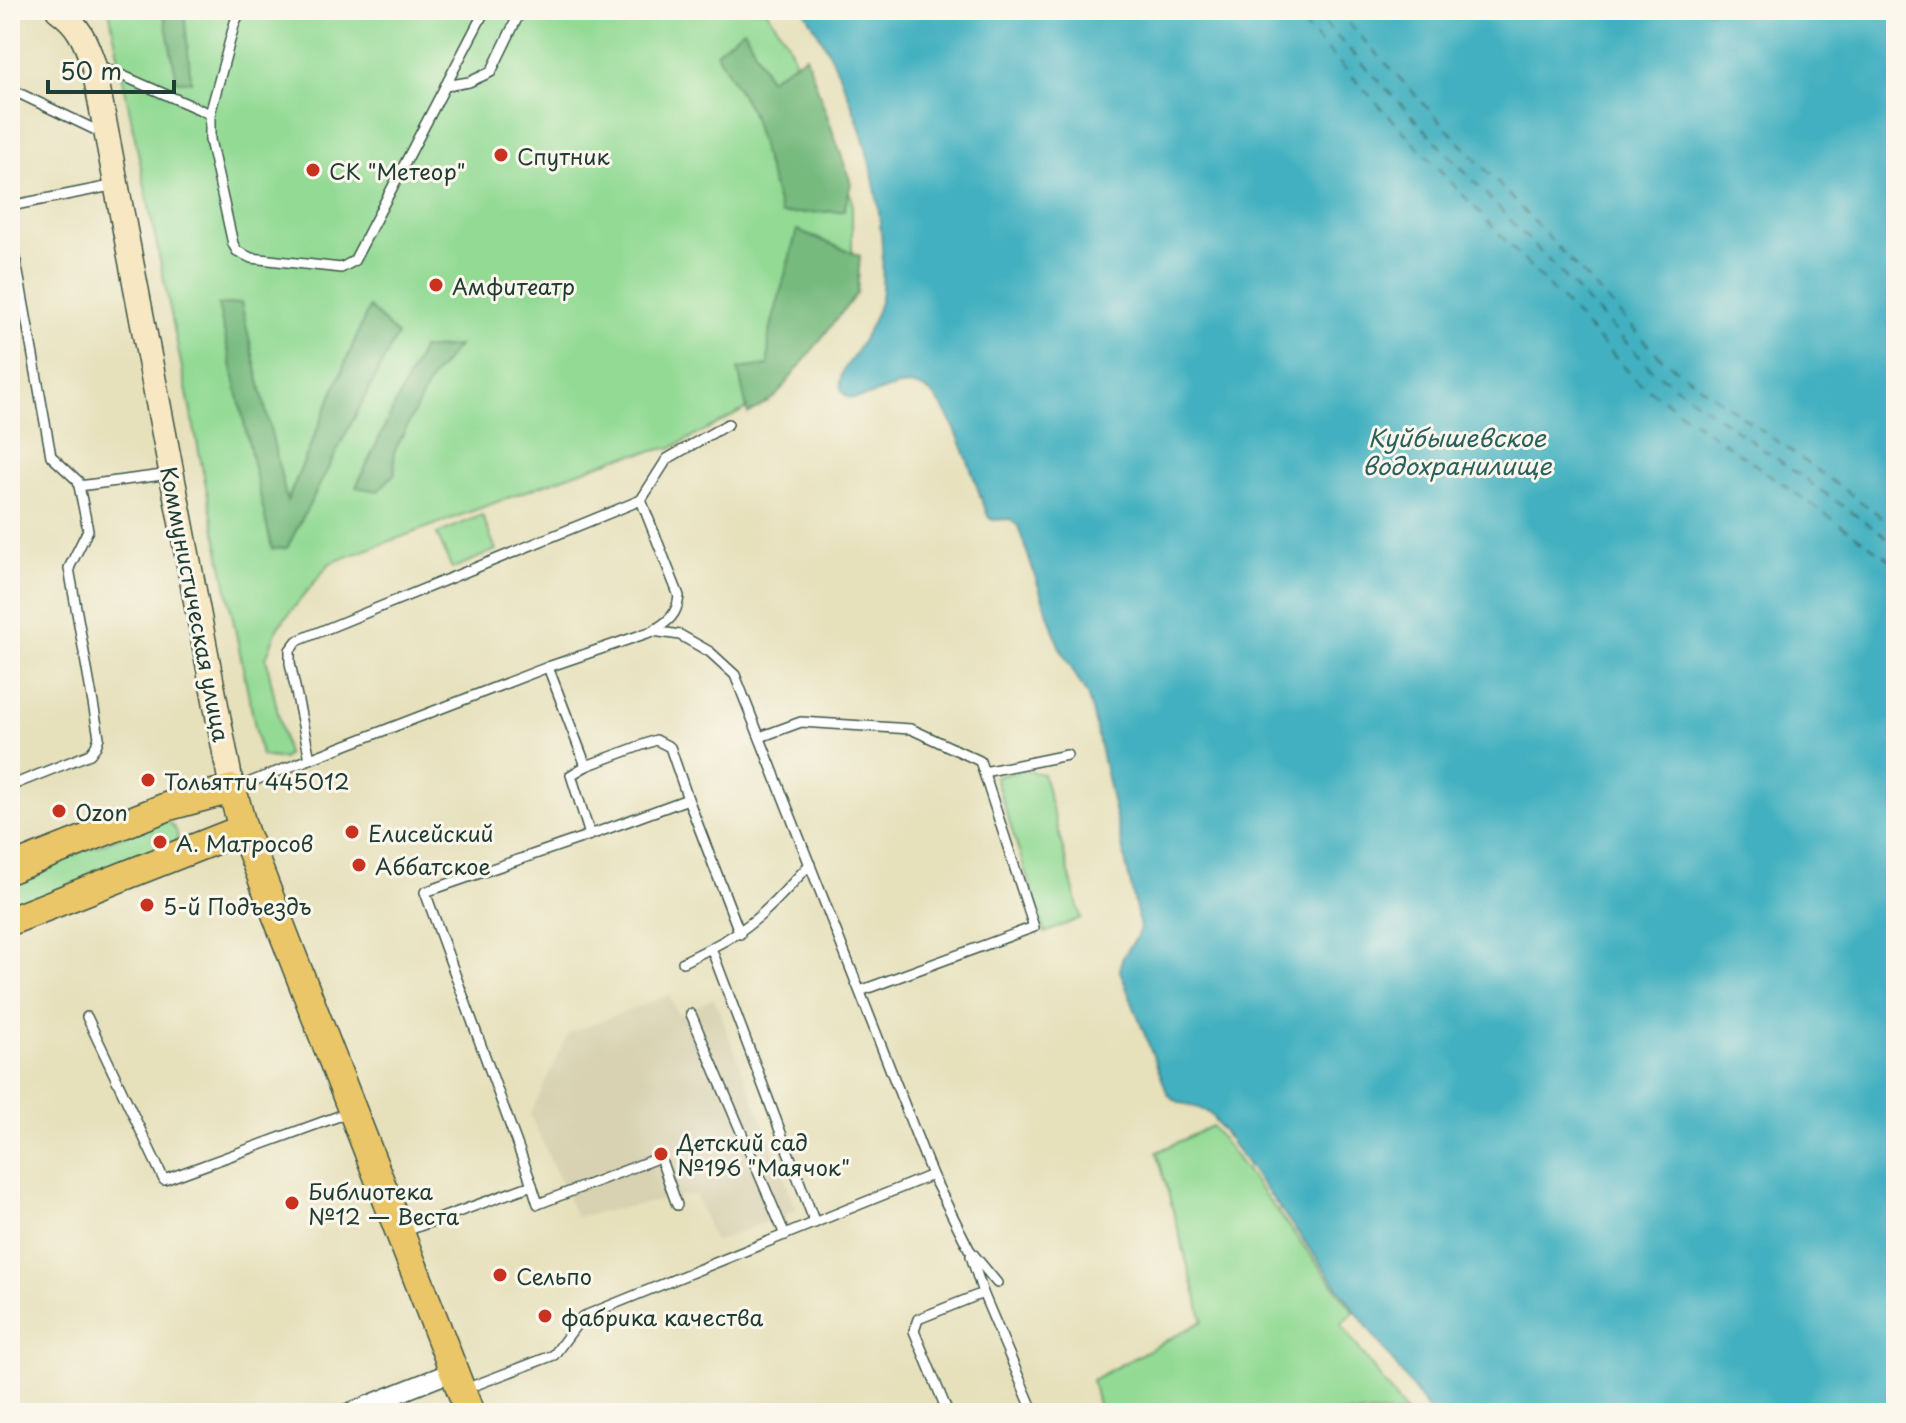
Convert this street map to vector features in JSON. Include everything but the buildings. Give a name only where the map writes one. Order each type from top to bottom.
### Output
[{"type":"main road","name":"Коммунистическая улица","points":[[58,10],[80,31],[93,63],[170,474],[232,789],[243,829],[462,1391]]},
{"type":"main road","points":[[10,869],[169,806],[232,789]]},
{"type":"main road","points":[[10,921],[243,829]]},
{"type":"street","points":[[348,1413],[462,1391]]},
{"type":"lane","points":[[241,10],[210,114],[210,140],[233,244],[237,251],[251,258],[341,268],[354,261],[485,10]]},
{"type":"lane","points":[[445,86],[469,82],[491,72],[521,10]]},
{"type":"lane","points":[[93,63],[210,114]]},
{"type":"lane","points":[[10,89],[107,136]]},
{"type":"lane","points":[[10,206],[116,185]]},
{"type":"lane","points":[[10,228],[51,456],[78,481],[88,530],[69,568],[99,737],[90,754],[10,786]]},
{"type":"lane","points":[[310,759],[290,663],[290,650],[297,641],[641,500],[667,459],[728,424]]},
{"type":"lane","points":[[79,486],[170,474]]},
{"type":"lane","points":[[232,789],[548,667],[653,631],[668,621],[677,610],[679,596],[641,500]]},
{"type":"lane","points":[[653,631],[680,635],[710,652],[735,675],[932,1175],[969,1249],[983,1293],[1034,1413]]},
{"type":"lane","points":[[548,667],[586,766]]},
{"type":"lane","points":[[760,737],[801,722],[911,729],[980,761],[1034,927],[860,991]]},
{"type":"lane","points":[[590,835],[571,775],[586,766],[656,740],[670,747],[740,934]]},
{"type":"lane","points":[[984,772],[1067,755]]},
{"type":"lane","points":[[677,1205],[660,1157],[538,1204],[425,892],[688,799]]},
{"type":"lane","points":[[683,962],[740,934],[759,920],[810,864]]},
{"type":"lane","points":[[711,948],[815,1223]]},
{"type":"lane","points":[[691,1014],[785,1235]]},
{"type":"lane","points":[[87,1017],[164,1180],[353,1111]]},
{"type":"lane","points":[[462,1391],[554,1355],[582,1317],[932,1175]]},
{"type":"lane","points":[[400,1232],[532,1185]]},
{"type":"lane","points":[[969,1249],[997,1283]]},
{"type":"lane","points":[[948,1413],[914,1331],[918,1319],[983,1293]]},
{"type":"shaded area","name":"Детский сад №196 \"Маячок\"","points":[[669,995],[678,1015],[714,998],[797,1210],[714,1242],[695,1194],[576,1217],[530,1115],[569,1033]]},
{"type":"green space","points":[[109,10],[766,10],[787,41],[852,199],[852,292],[771,396],[673,447],[617,458],[330,563],[278,627],[266,658],[287,755],[283,759],[261,756]]},
{"type":"green space","points":[[163,10],[184,10],[191,81],[177,81]]},
{"type":"green space","points":[[744,29],[769,79],[806,56],[851,183],[844,211],[781,214],[751,111],[716,52]]},
{"type":"green space","points":[[797,230],[860,256],[857,293],[776,396],[748,414],[738,369],[768,365],[769,335]]},
{"type":"green space","points":[[241,303],[287,501],[369,307],[397,335],[287,548],[272,549],[218,305]]},
{"type":"green space","points":[[458,346],[431,379],[394,452],[395,473],[378,491],[356,487],[422,349]]},
{"type":"green space","points":[[482,515],[496,550],[452,569],[437,534]]},
{"type":"green space","points":[[1023,770],[1043,774],[1081,918],[1045,933],[995,777]]},
{"type":"green space","points":[[162,821],[174,828],[177,842],[10,912],[10,879]]},
{"type":"green space","points":[[1212,1126],[1354,1312],[1341,1324],[1406,1413],[1100,1413],[1092,1380],[1203,1321],[1157,1152]]},
{"type":"water","name":"Куйбышевское водохранилище","points":[[804,10],[1896,10],[1896,1413],[1431,1413],[1211,1115],[1178,1102],[1168,1094],[1120,971],[1122,959],[1140,927],[1092,710],[1087,695],[1059,646],[1018,526],[1010,519],[989,518],[952,422],[930,392],[908,385],[850,398],[841,387],[843,371],[868,330],[881,297],[879,217],[865,144],[853,109],[823,41]]},
{"type":"ferry route","points":[[1290,10],[1638,382],[1896,564]]},
{"type":"ferry route","points":[[1312,10],[1651,369],[1896,544]]},
{"type":"ferry route","points":[[1336,10],[1661,358],[1896,527]]},
{"type":"place","name":"Спутник","points":[[501,155]]},
{"type":"place","name":"СК \"Метеор\"","points":[[313,170]]},
{"type":"place","name":"Амфитеатр","points":[[436,285]]},
{"type":"place","name":"Тольятти 445012","points":[[148,780]]},
{"type":"place","name":"Ozon","points":[[59,811]]},
{"type":"place","name":"Елисейский","points":[[352,832]]},
{"type":"place","name":"А. Матросов","points":[[160,842]]},
{"type":"place","name":"Аббатское","points":[[359,865]]},
{"type":"place","name":"5-й Подъездъ","points":[[147,905]]},
{"type":"place","name":"Детский сад №196 \"Маячок\"","points":[[661,1154]]},
{"type":"place","name":"Библиотека №12 — Веста","points":[[292,1203]]},
{"type":"place","name":"Сельпо","points":[[500,1275]]},
{"type":"place","name":"фабрика качества","points":[[545,1316]]}]
